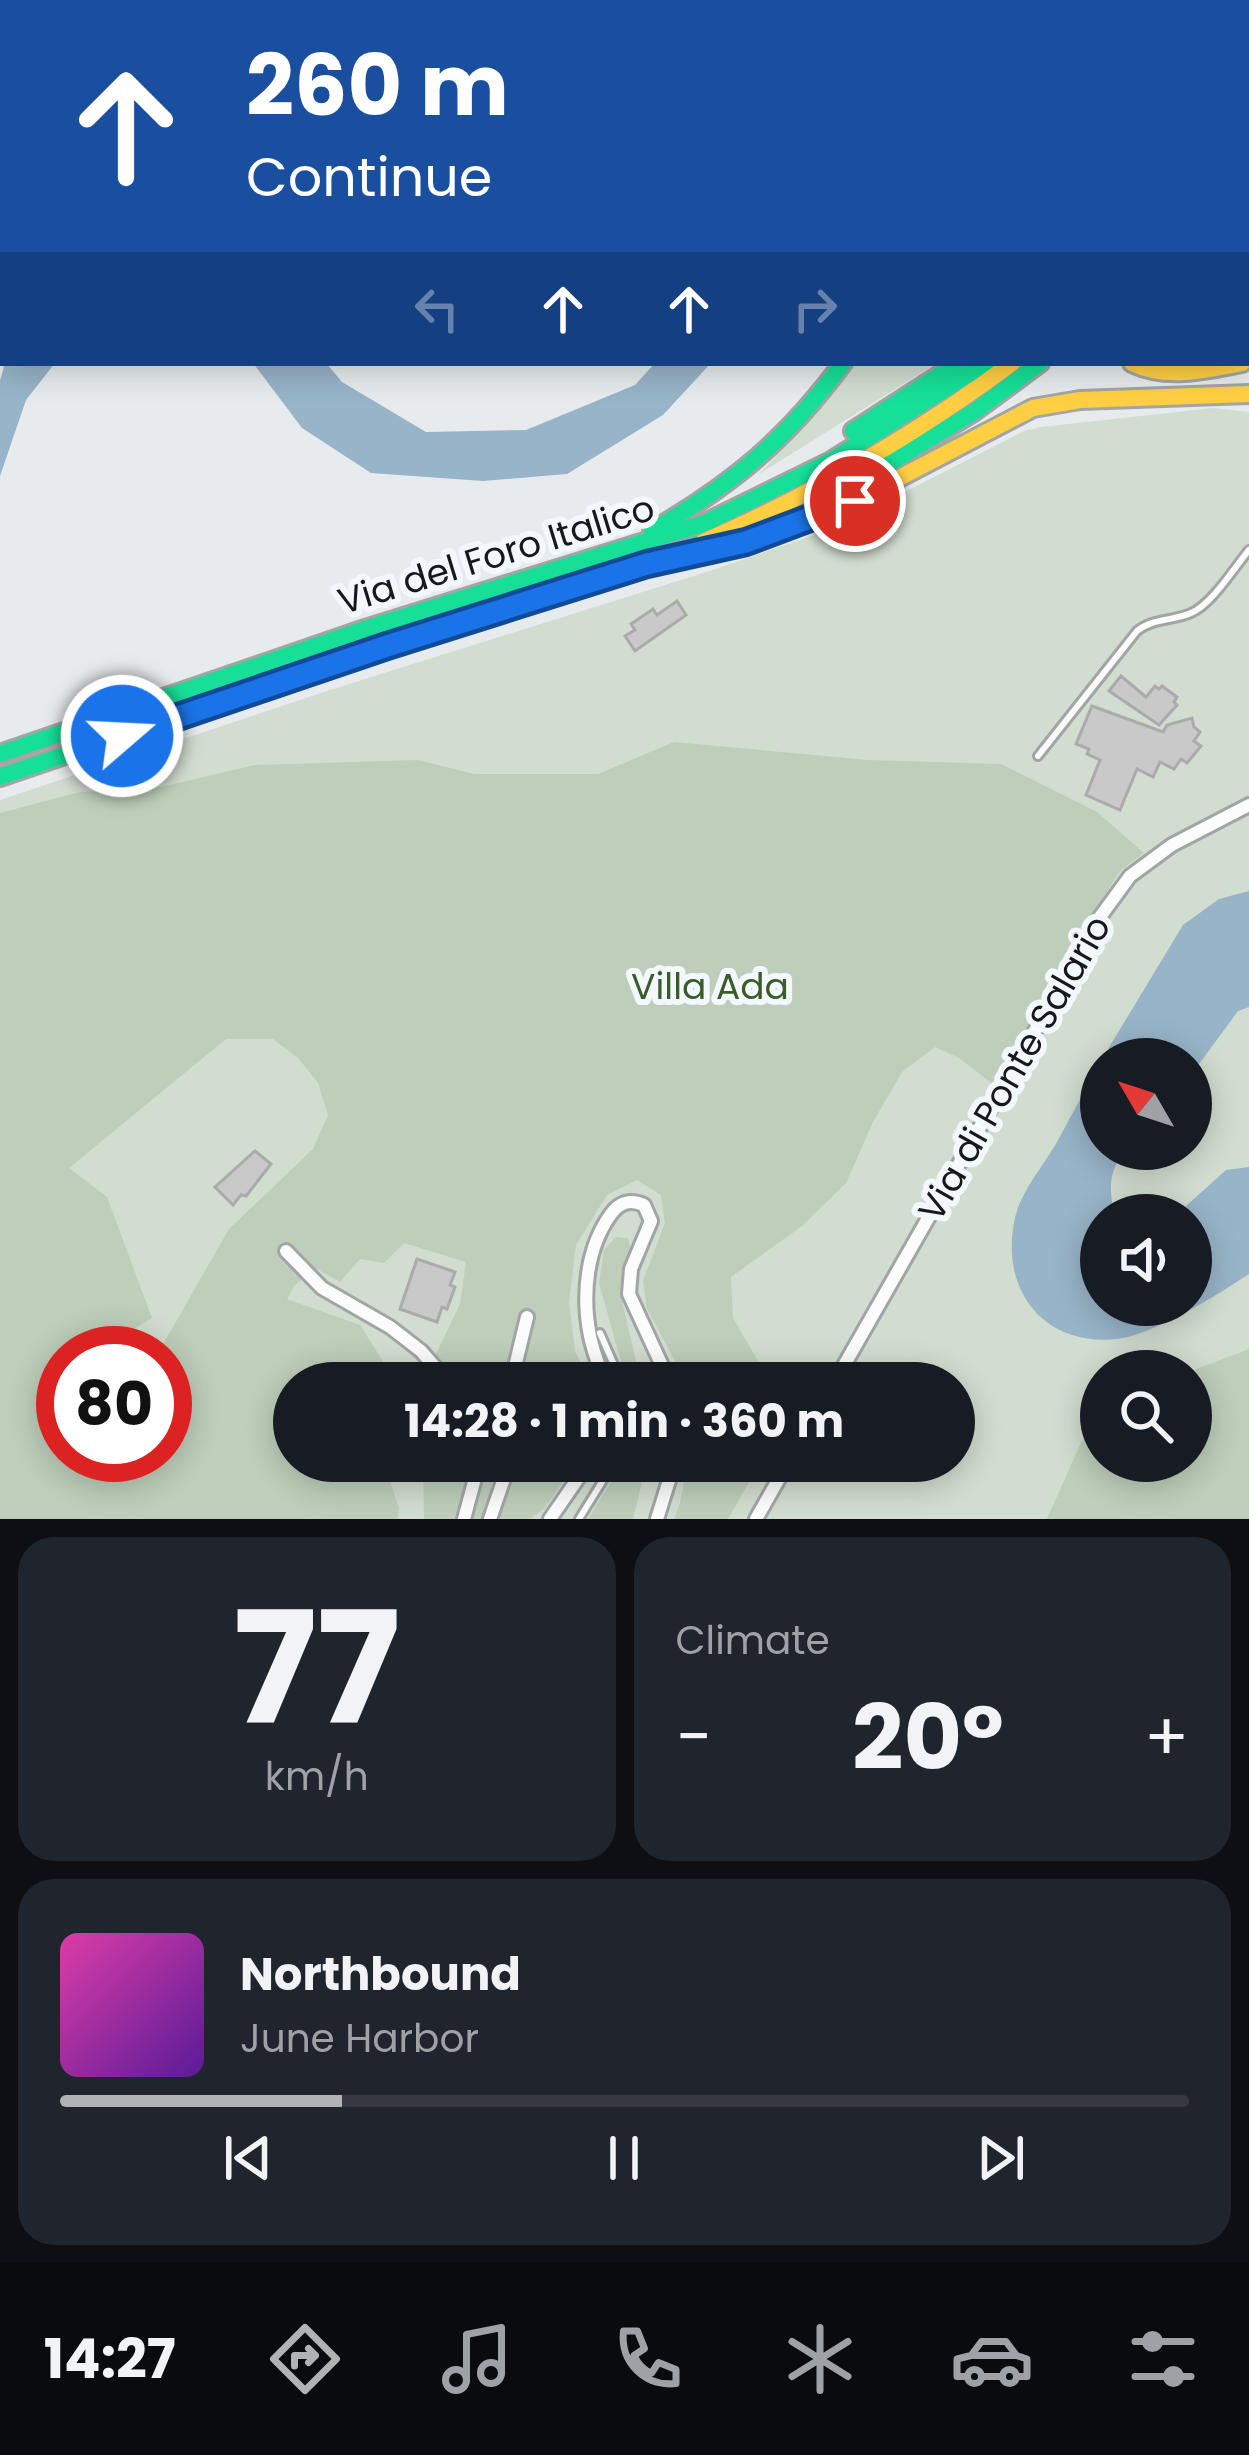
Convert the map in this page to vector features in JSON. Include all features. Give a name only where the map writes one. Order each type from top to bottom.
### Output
[{"type":"highway","points":[[614,553],[688,511],[767,454],[841,366]]},
{"type":"highway","points":[[726,514],[953,366]]},
{"type":"highway","name":"Via del Foro Italico","points":[[0,754],[344,636],[726,514],[831,461],[981,366]]},
{"type":"highway","name":"Via del Foro Italico","points":[[0,778],[366,653],[647,564],[748,522],[833,479],[1008,366]]},
{"type":"highway","points":[[764,536],[944,431],[1036,366]]},
{"type":"highway","points":[[1138,366],[1167,374],[1220,366]]},
{"type":"highway","points":[[647,564],[728,548],[875,492],[1033,408],[1080,400],[1249,394]]},
{"type":"street","name":"Via di Ponte Salario","points":[[846,1362],[1123,883],[1172,845],[1249,806]]},
{"type":"street","points":[[598,1362],[590,1335],[590,1262],[614,1210],[636,1201],[647,1208],[651,1221],[631,1269],[629,1294],[660,1362]]},
{"type":"street","points":[[286,1251],[322,1288],[389,1328],[430,1362]]},
{"type":"street","points":[[516,1362],[527,1317]]},
{"type":"street","points":[[464,1519],[474,1482]]},
{"type":"street","points":[[490,1519],[503,1482]]},
{"type":"street","points":[[550,1519],[576,1482]]},
{"type":"street","points":[[657,1519],[668,1482]]},
{"type":"street","points":[[756,1519],[777,1482]]},
{"type":"lane","points":[[1038,756],[1137,631],[1202,607],[1249,550]]},
{"type":"lane","points":[[600,1333],[613,1362]]},
{"type":"lane","points":[[579,1519],[602,1482]]},
{"type":"green space","points":[[852,366],[932,366],[759,474],[812,418]]},
{"type":"green space","name":"Villa Ada","points":[[1213,408],[1249,412],[1249,1519],[0,1519],[0,800],[808,537],[1024,431]]},
{"type":"green space","points":[[674,742],[868,760],[1001,764],[1097,812],[1144,853],[1114,880],[993,1084],[959,1058],[935,1047],[902,1072],[846,1183],[802,1226],[731,1277],[733,1318],[759,1362],[676,1362],[647,1309],[643,1281],[665,1223],[661,1195],[637,1180],[607,1195],[576,1245],[569,1302],[580,1362],[435,1362],[460,1304],[466,1262],[404,1243],[384,1263],[360,1259],[340,1282],[315,1268],[294,1286],[287,1299],[360,1325],[383,1362],[273,1362],[273,1482],[390,1482],[398,1519],[0,1519],[0,813],[80,792],[148,790],[255,765],[418,760],[474,774],[598,774]],"holes":[[[226,1039],[273,1039],[299,1059],[318,1083],[328,1115],[313,1149],[229,1229],[173,1326],[192,1326],[192,1482],[36,1482],[36,1326],[139,1326],[152,1318],[107,1197],[69,1168]]]},
{"type":"green space","points":[[616,1237],[628,1238],[631,1249],[620,1292],[636,1362],[621,1362],[599,1283],[604,1250]]},
{"type":"green space","points":[[1249,1349],[1249,1519],[1047,1519],[1080,1445],[1080,1482],[1212,1482],[1212,1363]]},
{"type":"green space","points":[[423,1482],[563,1482],[545,1508],[530,1519],[424,1519]]},
{"type":"green space","points":[[611,1482],[642,1482],[633,1519],[588,1519]]},
{"type":"green space","points":[[684,1482],[749,1482],[728,1519],[674,1519]]},
{"type":"water","points":[[4,366],[53,366],[26,400],[0,476]]},
{"type":"water","points":[[255,366],[329,366],[342,382],[426,432],[526,430],[635,385],[652,366],[708,366],[663,415],[567,474],[483,481],[371,473],[302,428]]},
{"type":"water","points":[[1249,891],[1249,1007],[1238,1011],[1212,1046],[1212,1038],[1115,1038],[1183,925],[1219,899]]},
{"type":"water","points":[[1080,1100],[1080,1170],[1114,1170],[1111,1194],[1080,1194],[1080,1326],[1157,1326],[1117,1339],[1069,1334],[1049,1324],[1022,1292],[1014,1271],[1014,1223],[1021,1201]]},
{"type":"water","points":[[1249,1167],[1249,1274],[1212,1297],[1212,1194],[1199,1194],[1226,1170]]},
{"type":"building","points":[[677,601],[686,615],[635,651],[625,636],[635,630],[631,624]]},
{"type":"building","points":[[1121,676],[1146,697],[1155,686],[1162,686],[1177,697],[1177,705],[1159,725],[1109,691]]},
{"type":"building","points":[[1092,706],[1163,732],[1167,725],[1192,718],[1200,732],[1194,741],[1201,746],[1187,763],[1181,759],[1174,769],[1160,762],[1153,777],[1137,769],[1120,810],[1086,795],[1100,760],[1076,744]]},
{"type":"building","points":[[255,1151],[271,1164],[233,1205],[215,1187]]},
{"type":"building","points":[[417,1259],[455,1272],[450,1285],[455,1287],[437,1322],[400,1309]]},
{"type":"traffic: fast","points":[[652,531],[757,458],[801,415],[841,366]]},
{"type":"traffic: fast","points":[[853,431],[953,366]]},
{"type":"traffic: fast","points":[[0,754],[365,629],[705,523],[831,461],[981,366]]},
{"type":"traffic: fast","points":[[838,495],[975,411],[1036,366]]},
{"type":"traffic: fast","points":[[0,777],[703,542]]},
{"type":"traffic: slow","points":[[703,542],[863,461],[1008,366]]},
{"type":"traffic: slow","points":[[1140,366],[1173,372],[1226,366]]},
{"type":"traffic: slow","points":[[701,553],[746,542],[855,501],[1033,408],[1080,400],[1249,394]]},
{"type":"route","points":[[122,736],[647,564],[728,548],[855,501]]}]
